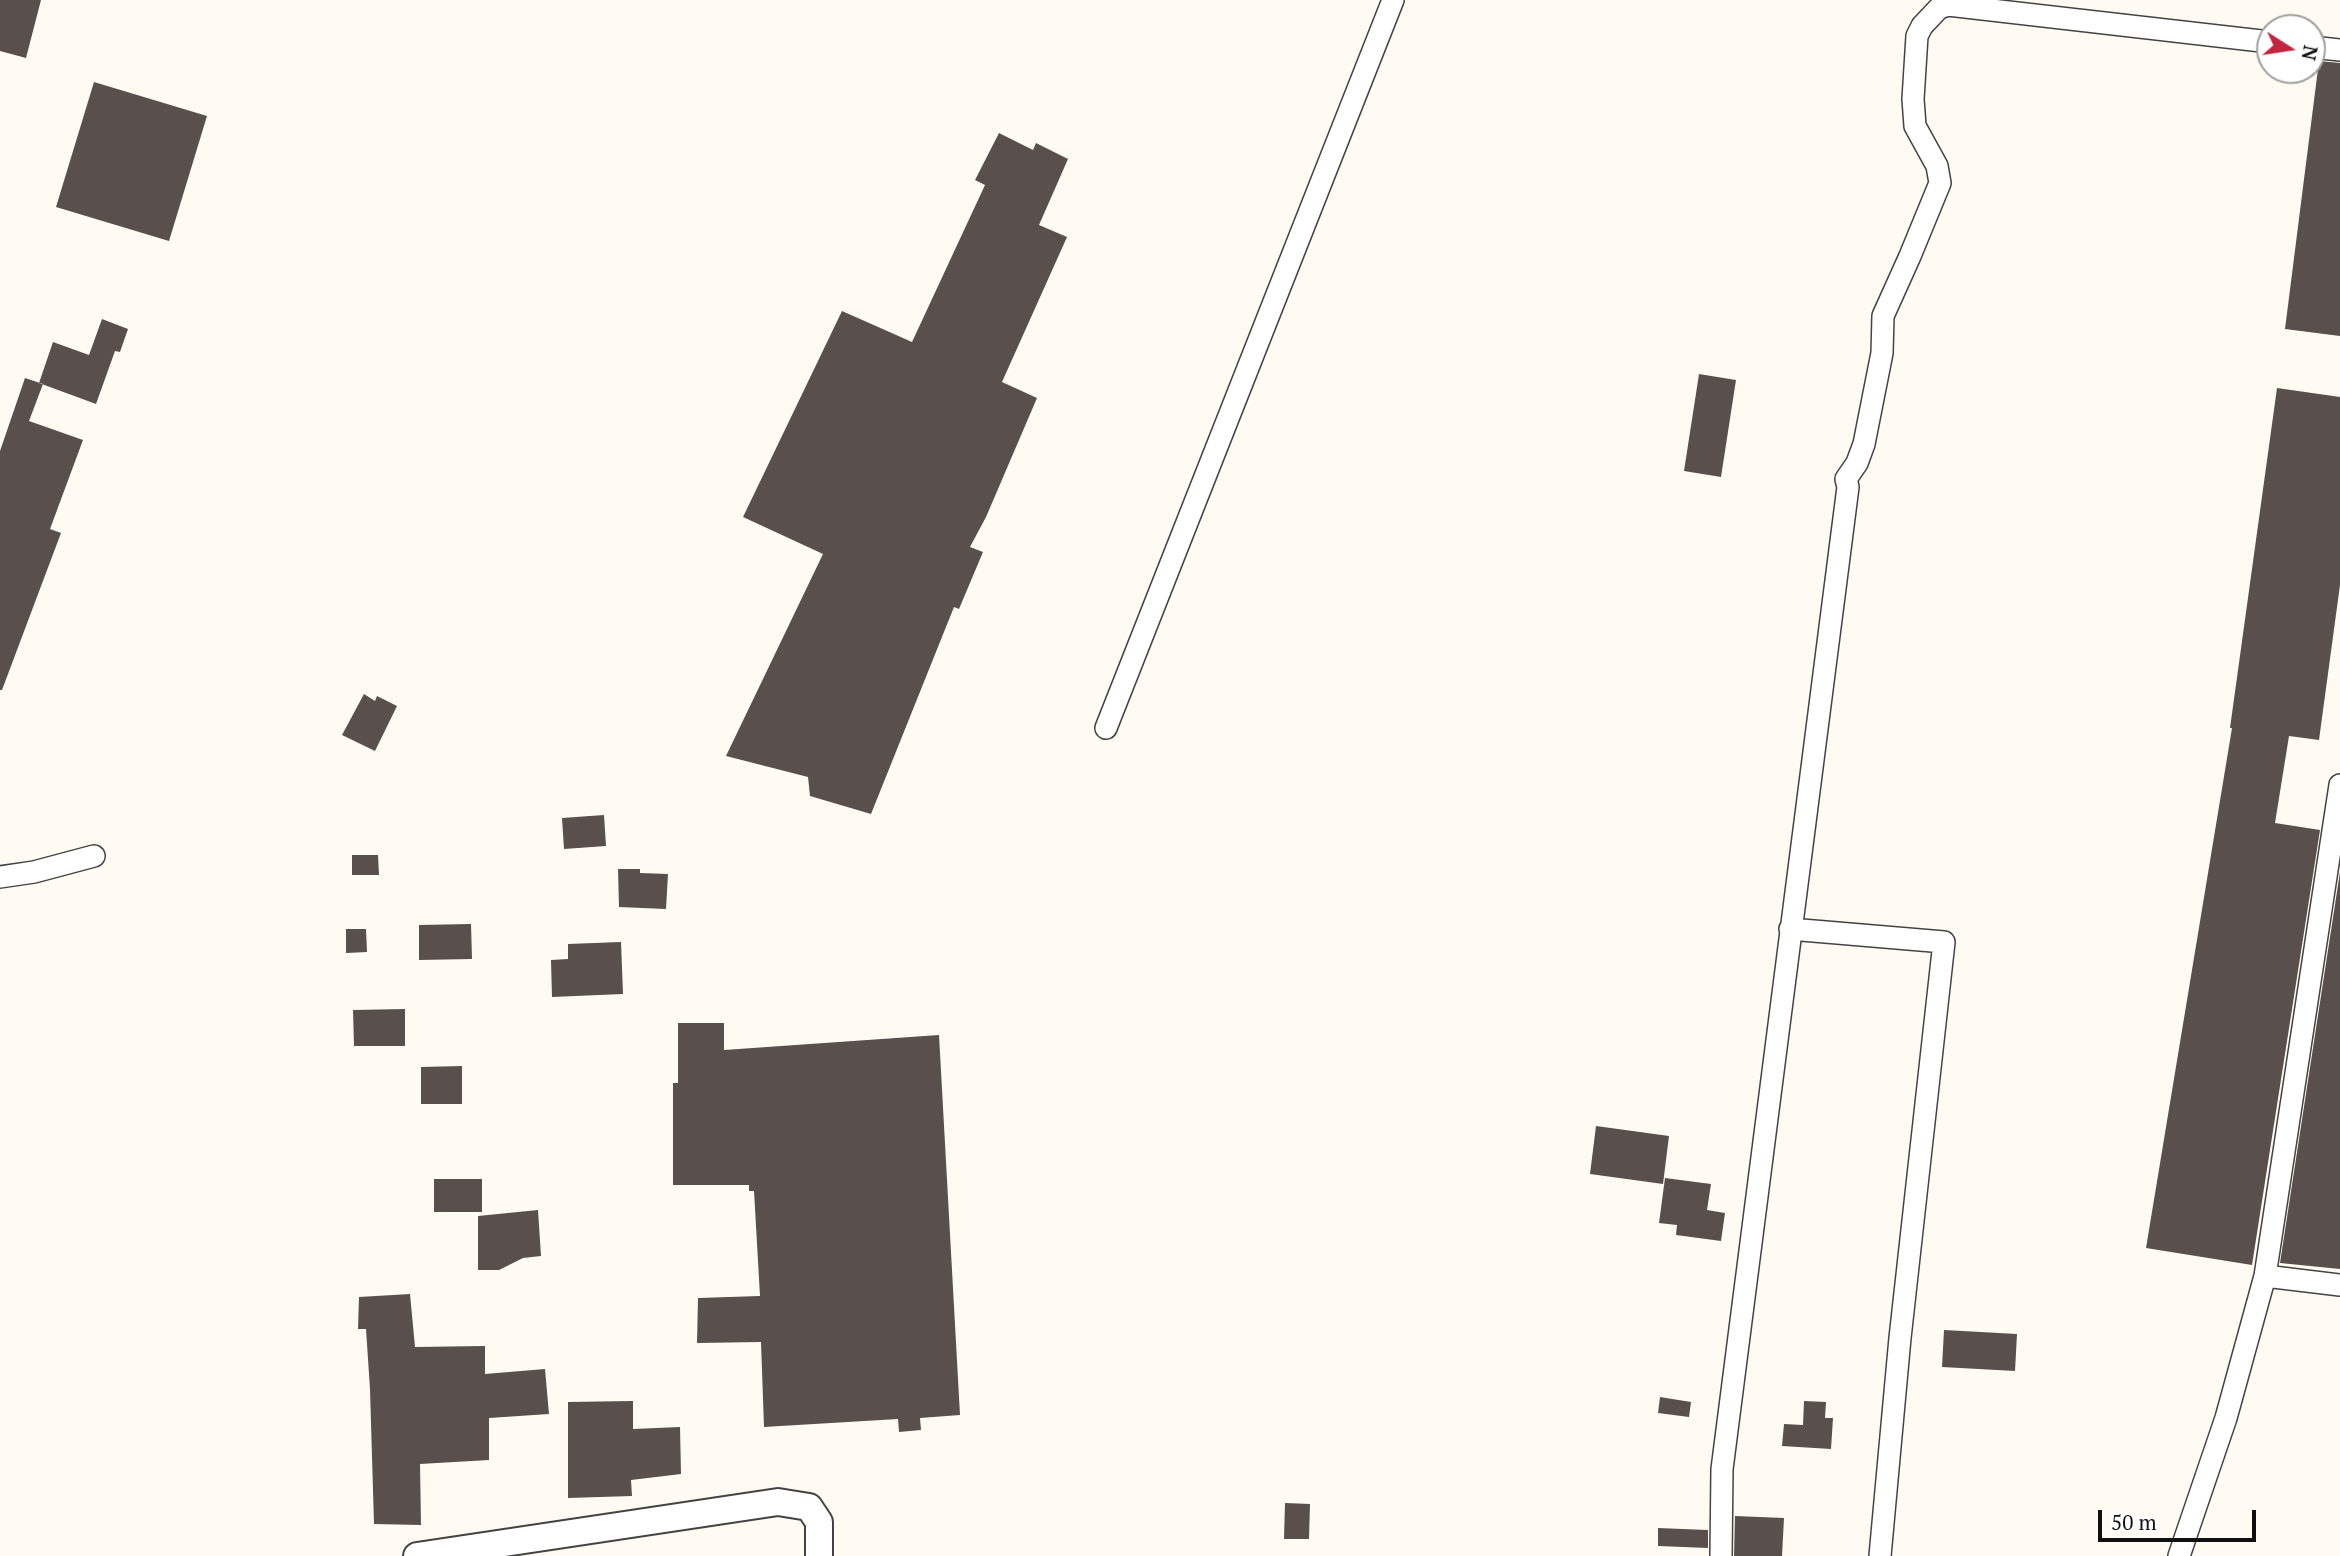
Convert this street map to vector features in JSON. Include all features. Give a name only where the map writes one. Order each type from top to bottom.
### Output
[{"type":"street","points":[[1106,728],[1393,0]]},
{"type":"street","points":[[1721,1556],[1722,1469],[1848,487],[1846,479],[1857,463],[1864,444],[1882,353],[1883,316],[1940,183],[1937,166],[1915,126],[1913,99],[1917,36],[1922,26],[1939,8],[1948,5],[2256,40]]},
{"type":"street","points":[[2179,1556],[2226,1418],[2265,1276],[2330,823],[2340,785]]},
{"type":"street","points":[[0,877],[34,872],[94,856]]},
{"type":"street","points":[[1790,929],[1944,942],[1900,1338],[1880,1556]]},
{"type":"street","points":[[2265,1276],[2340,1285]]},
{"type":"street","points":[[418,1556],[778,1502],[809,1507],[819,1522],[819,1556]]},
{"type":"building","points":[[0,0],[41,0],[26,58],[0,51]]},
{"type":"building","points":[[2326,62],[2340,63],[2340,336],[2285,329],[2316,84],[2326,84]]},
{"type":"building","points":[[94,82],[207,116],[169,241],[56,207]]},
{"type":"building","points":[[999,133],[1033,150],[1036,143],[1068,159],[1039,225],[1067,237],[1002,382],[1037,398],[986,517],[970,547],[983,552],[959,609],[954,607],[871,814],[810,796],[808,777],[726,756],[823,554],[743,517],[842,311],[912,342],[985,185],[975,180]]},
{"type":"building","points":[[102,319],[128,329],[120,352],[115,351],[96,404],[39,383],[53,342],[89,355]]},
{"type":"building","points":[[1699,374],[1736,380],[1721,477],[1684,471]]},
{"type":"building","points":[[25,378],[43,384],[29,421],[83,440],[50,529],[61,533],[0,690],[0,451]]},
{"type":"building","points":[[2277,388],[2340,397],[2340,585],[2319,740],[2289,736],[2275,823],[2320,830],[2252,1265],[2146,1248],[2232,728]]},
{"type":"building","points":[[364,694],[375,701],[377,696],[397,706],[375,751],[342,735]]},
{"type":"building","points":[[604,815],[606,846],[564,849],[562,818]]},
{"type":"building","points":[[352,855],[378,855],[379,875],[352,875]]},
{"type":"building","points":[[618,869],[640,869],[640,873],[668,874],[666,909],[619,907]]},
{"type":"building","points":[[2340,872],[2340,1269],[2280,1263]]},
{"type":"building","points":[[471,924],[472,959],[419,960],[419,925]]},
{"type":"building","points":[[346,929],[366,929],[367,952],[346,953]]},
{"type":"building","points":[[621,942],[623,994],[552,997],[551,960],[568,959],[568,944]]},
{"type":"building","points":[[405,1009],[405,1046],[354,1046],[353,1010]]},
{"type":"building","points":[[678,1023],[724,1023],[724,1050],[939,1035],[960,1415],[920,1418],[921,1430],[899,1432],[898,1419],[764,1427],[761,1342],[697,1343],[698,1298],[760,1296],[754,1191],[749,1191],[749,1185],[673,1185],[673,1083],[678,1083]]},
{"type":"building","points":[[462,1066],[462,1104],[421,1104],[421,1067]]},
{"type":"building","points":[[1596,1126],[1669,1136],[1663,1184],[1590,1174]]},
{"type":"building","points":[[1665,1178],[1711,1184],[1707,1210],[1725,1213],[1721,1241],[1676,1235],[1677,1225],[1659,1223]]},
{"type":"building","points":[[434,1179],[482,1179],[482,1212],[434,1212]]},
{"type":"building","points":[[538,1210],[541,1256],[523,1258],[499,1270],[478,1270],[478,1216]]},
{"type":"building","points":[[410,1294],[415,1347],[485,1346],[485,1374],[545,1369],[549,1414],[489,1418],[489,1460],[420,1464],[421,1525],[374,1524],[370,1389],[366,1329],[358,1329],[359,1297]]},
{"type":"building","points":[[1944,1330],[2017,1334],[2015,1371],[1942,1367]]},
{"type":"building","points":[[1660,1397],[1691,1402],[1689,1417],[1658,1413]]},
{"type":"building","points":[[633,1401],[633,1429],[680,1427],[681,1474],[631,1480],[632,1496],[568,1498],[568,1402]]},
{"type":"building","points":[[1804,1401],[1826,1402],[1825,1418],[1833,1418],[1831,1449],[1782,1446],[1784,1424],[1803,1425]]},
{"type":"building","points":[[1285,1503],[1310,1504],[1309,1539],[1284,1539]]},
{"type":"building","points":[[1735,1516],[1784,1518],[1782,1556],[1734,1556]]},
{"type":"building","points":[[1658,1528],[1708,1530],[1708,1548],[1658,1546]]}]
